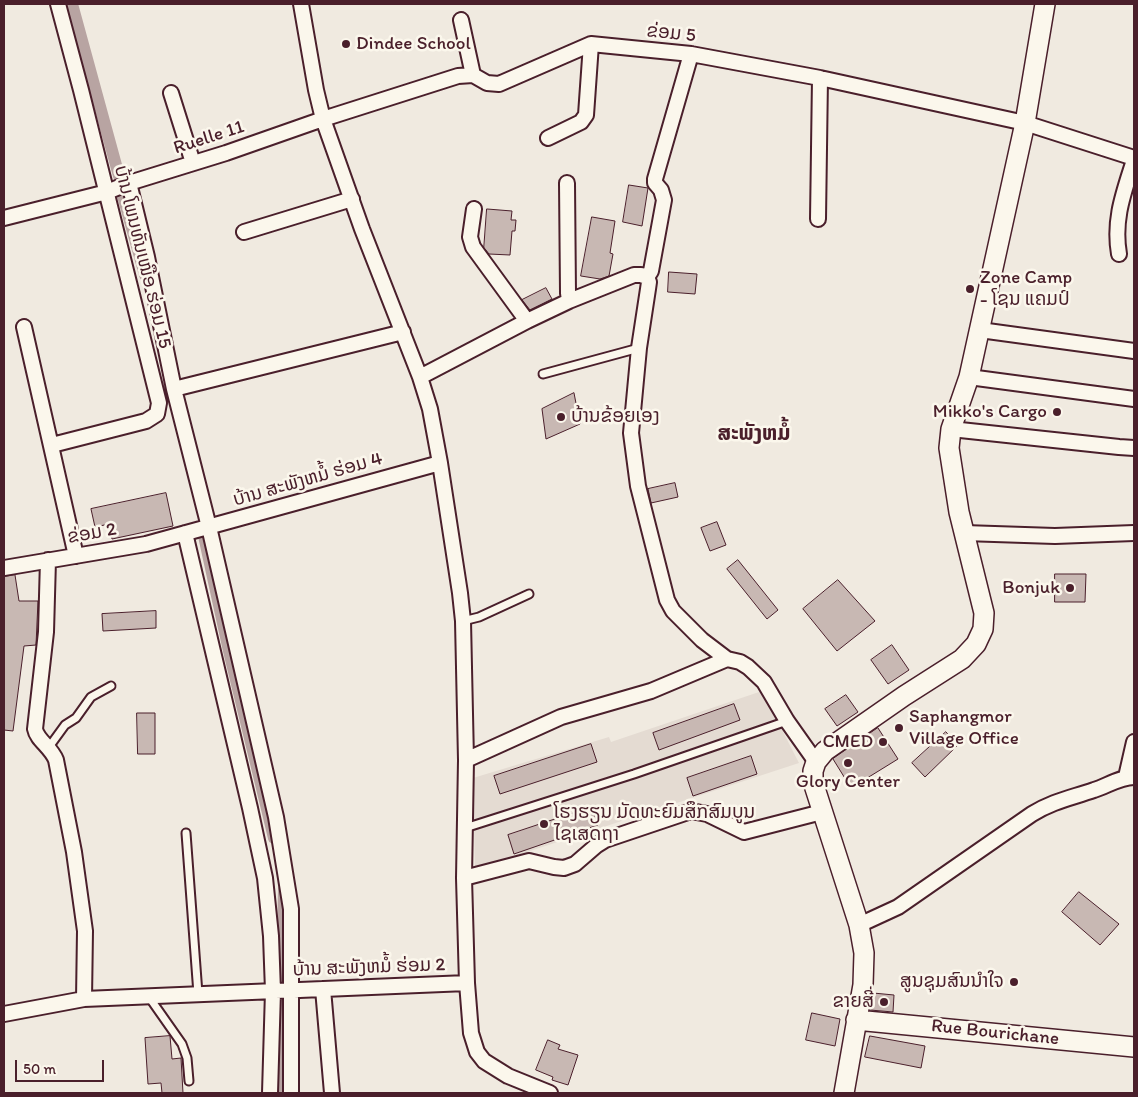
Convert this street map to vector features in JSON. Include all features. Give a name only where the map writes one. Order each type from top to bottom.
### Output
[{"type":"street","name":"ບ້ານ ໂພນທັນເໜືອ ຮ່ອມ 15","points":[[52,445],[146,422],[157,414],[159,403],[58,4]]},
{"type":"street","points":[[301,4],[323,119],[420,377],[430,409],[440,463],[460,594],[462,621],[466,760],[464,878],[467,982],[471,1033],[477,1052],[484,1061],[508,1076],[550,1093]]},
{"type":"street","points":[[844,1093],[863,985],[864,953],[860,925],[822,812],[813,782],[813,771],[816,762],[825,751],[904,696],[962,659],[976,644],[983,629],[984,613],[964,532],[949,448],[951,429],[970,377],[1025,123],[1045,4]]},
{"type":"street","points":[[323,119],[458,76],[473,75],[461,20]]},
{"type":"street","points":[[548,138],[581,122],[586,115],[591,44]]},
{"type":"street","name":"ຂ່ອມ 5","points":[[473,75],[487,83],[498,84],[591,44],[691,54],[820,78],[1025,123],[1134,159]]},
{"type":"street","points":[[647,277],[651,271],[664,200],[661,190],[655,183],[691,54]]},
{"type":"street","points":[[818,219],[820,78]]},
{"type":"street","points":[[171,93],[193,163]]},
{"type":"street","name":"Ruelle 11","points":[[4,218],[107,192],[323,119]]},
{"type":"street","points":[[1119,254],[1116,237],[1117,217],[1134,159]]},
{"type":"street","points":[[129,183],[147,257],[174,389],[209,527],[276,817],[284,860],[291,909],[291,1093]]},
{"type":"street","points":[[567,184],[569,301]]},
{"type":"street","points":[[244,232],[352,199]]},
{"type":"street","points":[[474,209],[470,237],[473,247],[527,322]]},
{"type":"street","points":[[420,377],[569,301],[634,275],[647,277]]},
{"type":"street","points":[[647,277],[649,282],[639,348],[631,433],[638,486],[667,600],[673,611],[702,640],[727,659],[740,662],[748,667],[764,682],[787,721],[816,762]]},
{"type":"street","points":[[24,327],[76,556]]},
{"type":"street","points":[[980,330],[1134,351]]},
{"type":"street","points":[[174,389],[403,332]]},
{"type":"street","points":[[970,377],[1134,399]]},
{"type":"street","points":[[951,429],[1134,448]]},
{"type":"street","name":"ບ້ານ ສະພັງຫມໍ້ ຮ່ອມ 4","points":[[185,533],[440,463]]},
{"type":"street","points":[[964,532],[1055,536],[1134,533]]},
{"type":"street","points":[[185,533],[248,798],[265,878],[271,936],[273,991],[270,1093]]},
{"type":"street","name":"ຂ່ອມ 2","points":[[4,568],[146,544],[185,533]]},
{"type":"street","points":[[48,560],[46,632],[35,730],[36,735],[49,747],[56,760],[76,862],[85,930],[84,999]]},
{"type":"street","points":[[466,760],[560,717],[651,691],[727,659]]},
{"type":"street","points":[[860,925],[898,907],[1049,804],[1130,777],[1134,742]]},
{"type":"street","points":[[464,878],[529,861],[564,868],[575,864],[605,840],[691,812],[707,814],[744,832],[822,812]]},
{"type":"street","name":"ບ້ານ ສະພັງຫມໍ້ ຮ່ອມ 2","points":[[4,1014],[84,999],[467,982]]},
{"type":"street","points":[[323,988],[332,1093]]},
{"type":"street","name":"Rue Bourichane","points":[[856,1020],[1134,1047]]},
{"type":"lane","points":[[543,374],[639,348]]},
{"type":"lane","points":[[462,621],[479,617],[530,594]]},
{"type":"lane","points":[[49,747],[66,725],[76,718],[91,697],[111,686]]},
{"type":"lane","points":[[465,828],[634,774],[787,721]]},
{"type":"lane","points":[[186,833],[198,994]]},
{"type":"lane","points":[[149,997],[182,1044],[187,1058],[189,1082]]},
{"type":"shaded area","name":"ໂຮງຮຽນ ມັດທະຍົມສຶກສົມບູນ ໄຊເສດຖາ","points":[[762,691],[799,763],[475,869],[473,778],[609,737],[611,742]]},
{"type":"building","points":[[629,185],[648,188],[642,226],[623,222]]},
{"type":"building","points":[[487,209],[512,211],[511,220],[516,220],[515,231],[512,231],[510,255],[489,254],[484,248]]},
{"type":"building","points":[[592,217],[615,221],[610,253],[613,254],[609,276],[600,279],[581,276]]},
{"type":"building","points":[[669,272],[697,274],[695,294],[668,292]]},
{"type":"building","points":[[546,288],[552,299],[530,310],[522,300]]},
{"type":"building","name":"ບ້ານຂ້ອຍເອງ","points":[[574,393],[580,424],[546,439],[542,409]]},
{"type":"building","points":[[675,483],[678,497],[651,503],[648,489]]},
{"type":"building","points":[[166,493],[173,526],[112,539],[109,524],[95,527],[91,509]]},
{"type":"building","points":[[717,522],[726,545],[710,551],[701,528]]},
{"type":"building","points":[[738,560],[778,610],[767,619],[727,569]]},
{"type":"building","name":"Bonjuk","points":[[1055,574],[1086,574],[1085,602],[1055,602]]},
{"type":"building","points":[[15,575],[19,601],[38,601],[36,645],[24,646],[13,731],[4,730],[4,577]]},
{"type":"building","points":[[838,580],[875,621],[837,651],[803,609]]},
{"type":"building","points":[[156,611],[156,628],[103,631],[102,614]]},
{"type":"building","points":[[892,645],[909,670],[888,684],[871,660]]},
{"type":"building","points":[[846,695],[858,712],[837,726],[825,709]]},
{"type":"building","points":[[734,704],[740,720],[659,750],[653,733]]},
{"type":"building","points":[[137,713],[155,713],[155,754],[138,754]]},
{"type":"building","points":[[878,728],[898,759],[851,788],[833,759]]},
{"type":"building","points":[[946,732],[958,745],[925,777],[912,763]]},
{"type":"building","points":[[591,744],[597,762],[500,794],[494,776]]},
{"type":"building","points":[[751,756],[757,774],[693,796],[687,778]]},
{"type":"building","points":[[592,807],[598,825],[514,854],[508,835]]},
{"type":"building","points":[[1079,892],[1119,924],[1100,945],[1062,912]]},
{"type":"building","points":[[873,993],[894,995],[893,1012],[870,1010]]},
{"type":"building","points":[[812,1013],[840,1019],[835,1046],[806,1040]]},
{"type":"building","points":[[170,1036],[172,1059],[181,1058],[183,1093],[162,1093],[161,1083],[148,1084],[145,1038]]},
{"type":"building","points":[[870,1036],[925,1046],[921,1068],[865,1057]]},
{"type":"building","points":[[548,1040],[560,1045],[558,1049],[578,1055],[568,1085],[552,1080],[553,1077],[536,1070]]},
{"type":"waterway","points":[[72,4],[119,176]]},
{"type":"waterway","points":[[123,196],[145,275]]},
{"type":"waterway","points":[[204,536],[229,651],[274,838]]},
{"type":"waterway","points":[[282,981],[284,889]]},
{"type":"waterway","points":[[283,999],[283,1093]]},
{"type":"place","name":"Dindee School","points":[[346,44]]},
{"type":"place","name":"Zone Camp - ໂຊນ ແຄມປ໌","points":[[970,289]]},
{"type":"place","name":"Mikko's Cargo","points":[[1057,412]]},
{"type":"place","name":"ບ້ານຂ້ອຍເອງ","points":[[561,417]]},
{"type":"place","name":"Bonjuk","points":[[1070,588]]},
{"type":"place","name":"Saphangmor Village Office","points":[[899,728]]},
{"type":"place","name":"CMED","points":[[883,742]]},
{"type":"place","name":"Glory Center","points":[[848,763]]},
{"type":"place","name":"ໂຮງຮຽນ ມັດທະຍົມສຶກສົມບູນ ໄຊເສດຖາ","points":[[544,824]]},
{"type":"place","name":"ສູນຊຸມສົນນຳໃຈ","points":[[1014,982]]},
{"type":"place","name":"ຂາຍສີ່","points":[[884,1002]]},
{"type":"district","name":"ສະພັງຫມໍ້","points":[[754,435]]}]
